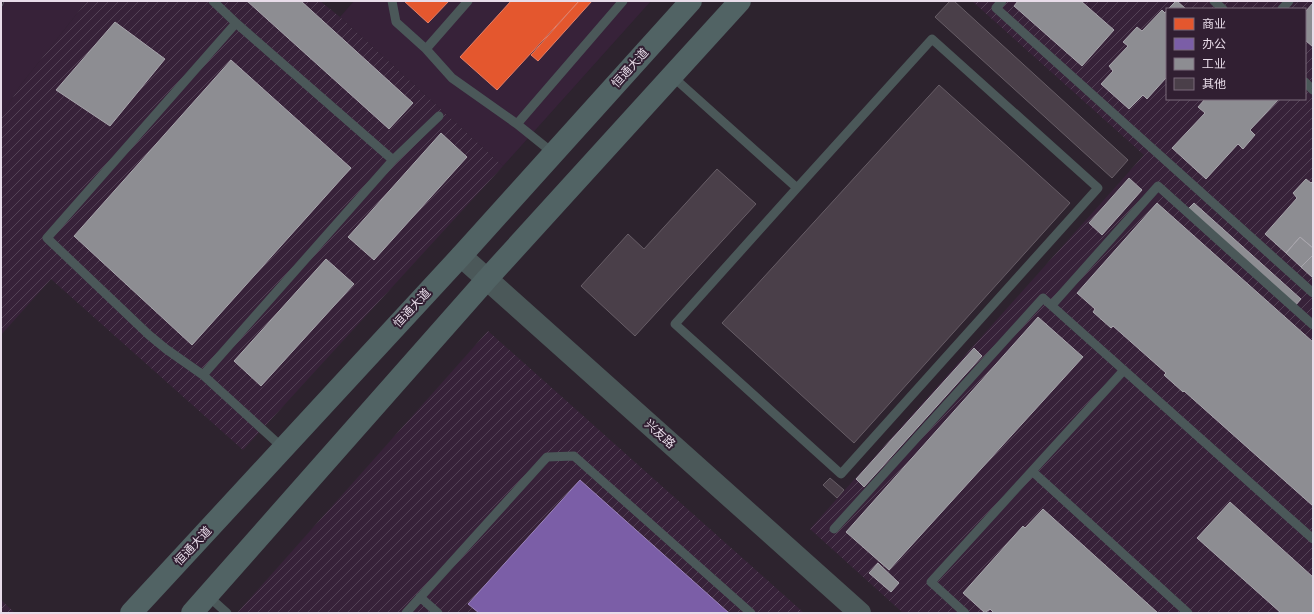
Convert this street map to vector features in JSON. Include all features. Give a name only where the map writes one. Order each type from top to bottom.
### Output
[{"type":"main road","name":"恒通大道","points":[[131,613],[460,256],[691,1]]},
{"type":"main road","points":[[192,613],[487,279],[740,1]]},
{"type":"street","name":"兴友路","points":[[460,256],[860,613]]},
{"type":"lane","points":[[213,1],[236,24],[393,160]]},
{"type":"lane","points":[[392,1],[396,22],[426,49],[452,78],[517,124],[553,153]]},
{"type":"lane","points":[[426,49],[468,1]]},
{"type":"lane","points":[[517,124],[623,1]]},
{"type":"lane","points":[[1002,1],[996,8],[1313,293]]},
{"type":"lane","points":[[1214,1],[1222,8]]},
{"type":"lane","points":[[236,24],[47,238],[149,335],[203,375],[283,448]]},
{"type":"lane","points":[[932,39],[1098,188],[841,474],[675,324],[797,188],[932,39]]},
{"type":"lane","points":[[672,76],[797,188]]},
{"type":"lane","points":[[203,375],[393,160],[439,116]]},
{"type":"lane","points":[[1052,305],[1158,186],[1313,325]]},
{"type":"lane","points":[[834,529],[1043,298],[1313,539]]},
{"type":"lane","points":[[965,613],[931,582],[1124,370]]},
{"type":"lane","points":[[406,613],[547,457],[574,456],[750,613]]},
{"type":"lane","points":[[1032,471],[1188,613]]},
{"type":"lane","points":[[207,595],[227,613]]},
{"type":"lane","points":[[420,597],[438,613]]},
{"type":"shaded area","points":[[1,1],[87,1],[20,86],[1,117]]},
{"type":"shaded area","points":[[87,1],[320,1],[340,17],[503,166],[243,450],[51,279],[1,335],[1,117],[20,86]]},
{"type":"shaded area","points":[[354,1],[651,1],[503,166],[340,17]]},
{"type":"shaded area","points":[[972,1],[1313,1],[1313,613],[903,613],[810,529],[1144,155]]},
{"type":"shaded area","points":[[488,331],[804,613],[237,613]]},
{"type":"shaded area","points":[[1,600],[15,613],[1,613]]},
{"type":"building: 商业","points":[[404,1],[449,1],[428,23]]},
{"type":"building: 商业","points":[[511,1],[579,1],[497,90],[460,57]]},
{"type":"building: 商业","points":[[579,1],[592,1],[538,61],[531,55]]},
{"type":"building: 办公","points":[[580,480],[729,613],[479,613],[468,604]]},
{"type":"building: 工业","points":[[247,1],[301,1],[413,103],[389,129]]},
{"type":"building: 工业","points":[[1018,1],[1081,1],[1114,30],[1082,66],[1014,6]]},
{"type":"building: 工业","points":[[1177,1],[1185,8],[1169,8]]},
{"type":"building: 工业","points":[[1313,3],[1313,47],[1306,41],[1306,11]]},
{"type":"building: 工业","points":[[1162,10],[1165,13],[1166,12],[1166,78],[1147,99],[1143,95],[1129,109],[1101,84],[1113,71],[1109,66],[1128,46],[1123,42],[1137,27],[1142,31]]},
{"type":"building: 工业","points":[[115,22],[165,59],[110,126],[56,90]]},
{"type":"building: 工业","points":[[231,60],[351,168],[192,345],[74,236]]},
{"type":"building: 工业","points":[[1204,100],[1278,100],[1250,130],[1255,135],[1243,149],[1238,144],[1206,179],[1172,148],[1205,113],[1198,107]]},
{"type":"building: 工业","points":[[441,133],[467,157],[374,260],[348,237]]},
{"type":"building: 工业","points":[[1129,178],[1142,190],[1102,235],[1089,223]]},
{"type":"building: 工业","points":[[1306,179],[1311,183],[1313,181],[1313,248],[1300,237],[1286,253],[1265,234],[1297,198],[1293,193]]},
{"type":"building: 工业","points":[[1157,203],[1313,342],[1313,506],[1164,375],[1166,373],[1113,326],[1111,328],[1093,312],[1095,309],[1077,293]]},
{"type":"building: 工业","points":[[1194,203],[1301,299],[1295,306],[1188,209]]},
{"type":"building: 工业","points":[[1300,237],[1313,248],[1313,255],[1301,267],[1286,253]]},
{"type":"building: 工业","points":[[1313,255],[1313,278],[1301,267]]},
{"type":"building: 工业","points":[[326,259],[354,284],[261,386],[234,361]]},
{"type":"building: 工业","points":[[1038,317],[1083,357],[889,570],[846,532]]},
{"type":"building: 工业","points":[[974,348],[982,356],[864,487],[856,479]]},
{"type":"building: 工业","points":[[1230,502],[1313,577],[1313,613],[1281,613],[1197,538]]},
{"type":"building: 工业","points":[[1043,509],[1158,613],[994,613],[990,609],[985,613],[963,593],[1023,526],[1025,528]]},
{"type":"building: 工业","points":[[878,563],[899,583],[891,592],[869,573]]},
{"type":"building: 其他","points":[[950,1],[954,1],[1128,160],[1112,178],[935,17]]},
{"type":"building: 其他","points":[[939,85],[1070,203],[854,443],[722,323]]},
{"type":"building: 其他","points":[[717,169],[756,204],[635,336],[581,286],[628,234],[644,249]]},
{"type":"building: 其他","points":[[830,478],[844,490],[837,498],[823,485]]}]
